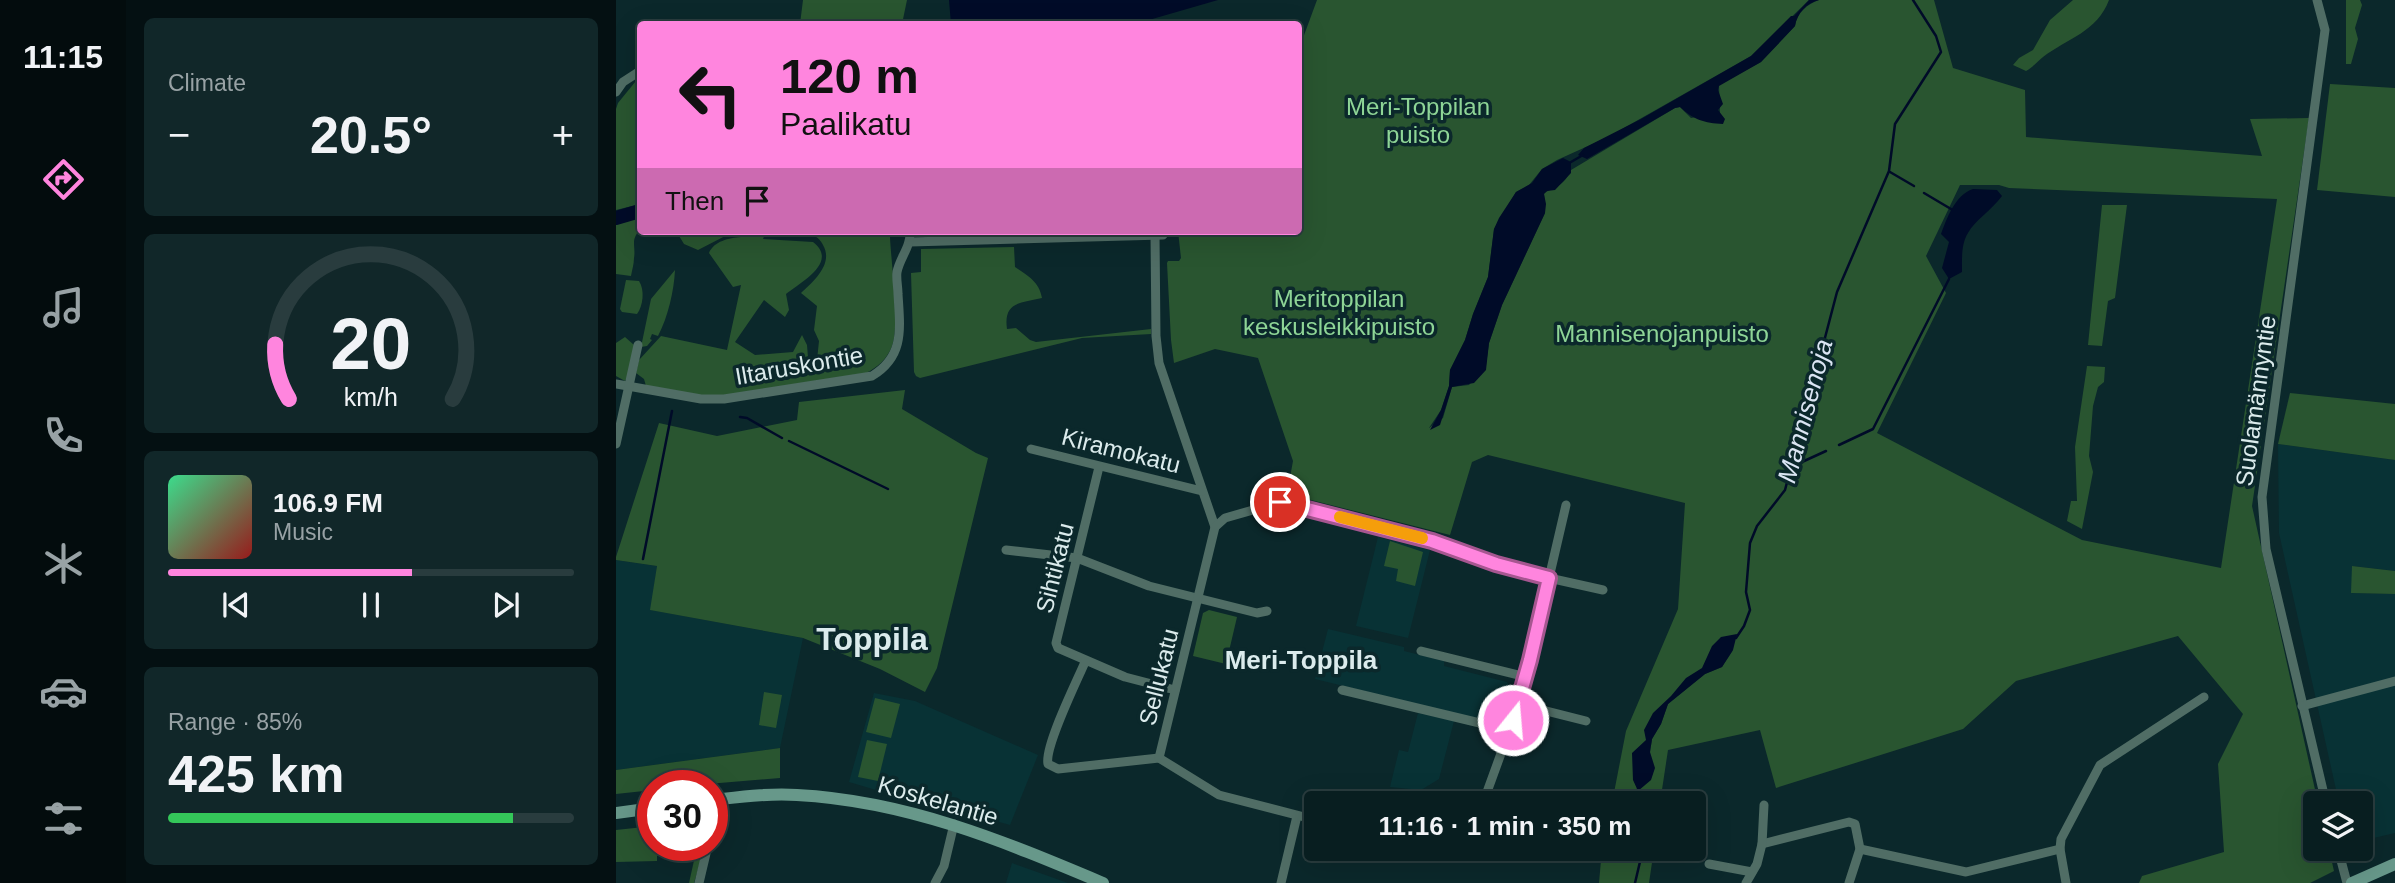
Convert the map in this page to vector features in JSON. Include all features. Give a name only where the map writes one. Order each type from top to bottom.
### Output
[{"type":"main road","name":"Koskelantie","points":[[728,799],[796,794],[879,804],[954,824],[1009,843],[1081,879],[1103,883]]},
{"type":"main road","points":[[616,813],[637,810]]},
{"type":"main road","points":[[2349,883],[2395,864]]},
{"type":"street","name":"Suolamännyntie","points":[[2317,0],[2325,30],[2262,497],[2266,549],[2323,791]]},
{"type":"street","points":[[616,92],[623,82],[637,73]]},
{"type":"street","points":[[910,235],[910,242],[1025,235]]},
{"type":"street","points":[[1159,235],[1157,353],[1214,527],[1224,518],[1280,502],[1432,541],[1496,564],[1603,590]]},
{"type":"street","name":"Iltaruskontie","points":[[616,384],[701,399],[724,399],[872,376],[891,360],[897,349],[900,318],[897,272],[910,242]]},
{"type":"street","points":[[616,444],[638,345]]},
{"type":"street","name":"Kiramokatu","points":[[1031,449],[1202,491]]},
{"type":"street","name":"Sihtikatu","points":[[1085,662],[1063,652],[1056,643],[1099,467]]},
{"type":"street","points":[[1487,791],[1519,704],[1566,505]]},
{"type":"street","name":"Sellukatu","points":[[1214,527],[1159,758],[1219,795],[1304,817]]},
{"type":"street","points":[[1006,550],[1077,558],[1149,586],[1257,613],[1268,611]]},
{"type":"street","points":[[1421,652],[1526,677]]},
{"type":"street","points":[[1159,758],[1058,769],[1048,764],[1046,757],[1085,662],[1125,677],[1175,690]]},
{"type":"street","points":[[2302,706],[2395,681]]},
{"type":"street","points":[[1342,690],[1509,730]]},
{"type":"street","points":[[2066,883],[2060,849],[2065,828],[2100,765],[2204,697]]},
{"type":"street","points":[[1519,704],[1586,720]]},
{"type":"street","points":[[1746,883],[1757,864],[1762,844],[1765,805]]},
{"type":"street","points":[[1281,883],[1297,816]]},
{"type":"street","points":[[1762,844],[1849,822],[1855,824],[1860,849],[1849,883]]},
{"type":"street","points":[[935,883],[944,866],[954,824]]},
{"type":"street","points":[[1860,849],[1966,872],[2060,849]]},
{"type":"street","points":[[699,883],[704,861]]},
{"type":"street","points":[[2342,861],[2349,883]]},
{"type":"street","points":[[1709,864],[1752,873]]},
{"type":"shaded area","points":[[949,0],[1218,0],[1145,21],[951,21]]},
{"type":"shaded area","points":[[1809,0],[1819,0],[1803,9],[1795,26],[1761,62],[1719,86],[1723,104],[1718,110],[1725,119],[1723,124],[1700,120],[1680,107],[1675,108],[1587,159],[1578,155],[1584,148],[1641,119],[1751,56]]},
{"type":"shaded area","points":[[1563,158],[1571,162],[1571,173],[1555,190],[1544,194],[1545,213],[1502,305],[1489,343],[1486,370],[1474,383],[1452,387],[1440,425],[1430,430],[1441,410],[1449,386],[1450,370],[1465,340],[1488,277],[1494,229],[1499,218],[1516,192],[1532,183],[1542,169]]},
{"type":"shaded area","points":[[1973,189],[1997,190],[2002,196],[1968,233],[1963,247],[1962,272],[1949,279],[1942,268],[1949,242],[1941,234],[1949,214],[1961,196]]},
{"type":"shaded area","points":[[2278,444],[2395,460],[2395,571],[2352,566],[2352,593],[2395,594],[2395,833],[2373,838],[2373,791],[2336,791],[2279,533]]},
{"type":"shaded area","points":[[1378,537],[1430,550],[1408,638],[1356,626]]},
{"type":"shaded area","points":[[616,560],[657,566],[651,610],[803,638],[780,748],[616,770]]},
{"type":"shaded area","points":[[1328,629],[1404,647],[1404,651],[1444,661],[1444,666],[1507,682],[1512,690],[1503,720],[1495,723],[1315,679]]},
{"type":"shaded area","points":[[1737,634],[1733,650],[1722,667],[1705,674],[1668,704],[1652,739],[1650,752],[1655,768],[1651,780],[1638,791],[1633,780],[1632,753],[1646,740],[1644,730],[1653,713],[1686,678],[1702,668],[1712,646],[1721,637]]},
{"type":"shaded area","points":[[874,693],[915,701],[1038,755],[1010,825],[971,814],[970,818],[849,782]]},
{"type":"shaded area","points":[[1418,713],[1454,721],[1439,779],[1421,790],[1390,787],[1399,750],[1408,752]]},
{"type":"shaded area","points":[[1012,863],[1068,883],[1006,883]]},
{"type":"green space","points":[[803,0],[907,0],[903,21],[800,21]]},
{"type":"green space","points":[[1317,0],[1809,0],[1751,56],[1608,137],[1557,160],[1542,169],[1529,185],[1516,192],[1494,229],[1488,277],[1465,340],[1450,370],[1449,386],[1441,410],[1429,428],[1443,418],[1452,387],[1469,385],[1486,365],[1489,343],[1502,305],[1545,213],[1544,193],[1563,182],[1571,170],[1675,108],[1680,107],[1691,118],[1720,113],[1719,85],[1761,62],[1795,26],[1803,10],[1819,0],[1934,0],[1953,68],[2025,90],[2026,137],[2262,156],[2250,119],[2309,118],[2252,506],[2315,791],[2303,791],[2303,861],[2332,861],[2334,871],[2310,883],[2139,883],[2142,876],[2224,852],[2218,764],[2243,714],[2178,636],[2016,681],[1963,729],[1776,788],[1760,730],[1668,750],[1662,791],[1614,791],[1626,731],[1678,609],[1685,503],[1488,455],[1472,462],[1450,535],[1287,494],[1293,461],[1258,358],[1215,349],[1174,363],[1167,263],[1179,261],[1181,258],[1178,235],[1302,235],[1302,38]],"holes":[[[1960,185],[1999,185],[2009,188],[2277,199],[2221,568],[2082,540],[1877,433],[1946,293],[1926,256]],[[1733,650],[1722,667],[1705,674],[1668,704],[1652,739],[1650,752],[1653,717],[1687,683]]]},
{"type":"green space","points":[[2073,0],[2109,0],[2104,11],[2089,27],[2026,71],[2013,65],[2033,50],[2050,20]]},
{"type":"green space","points":[[2346,0],[2360,0],[2362,5],[2355,28],[2358,39],[2351,64],[2346,64]]},
{"type":"green space","points":[[637,80],[637,205],[616,210],[616,109]]},
{"type":"green space","points":[[2330,84],[2395,88],[2395,197],[2317,190]]},
{"type":"green space","points":[[2102,205],[2127,205],[2115,298],[2108,301],[2102,346],[2088,345]]},
{"type":"green space","points":[[637,217],[631,276],[616,274],[616,223]]},
{"type":"green space","points":[[678,235],[727,235],[698,250],[684,244]]},
{"type":"green space","points":[[765,235],[763,239],[813,242],[820,249],[822,257],[815,271],[786,294],[789,310],[785,317],[764,300],[735,342],[755,355],[793,352],[802,335],[807,345],[809,370],[817,360],[819,341],[814,330],[817,306],[801,293],[821,272],[826,252],[816,237],[799,235],[898,235],[890,237],[894,336],[890,351],[882,362],[866,373],[712,397],[646,386],[644,379],[636,373],[639,360],[661,336],[727,350],[741,285],[733,287],[709,253],[718,243]]},
{"type":"green space","points":[[921,235],[1008,235],[926,239]]},
{"type":"green space","points":[[1014,247],[1015,267],[1036,283],[1042,298],[1011,308],[1007,329],[1016,328],[1036,342],[1151,329],[1151,334],[1082,338],[920,378],[916,376],[911,273],[921,272],[921,249]]},
{"type":"green space","points":[[675,270],[670,304],[662,329],[658,336],[652,334],[652,340],[647,346],[641,347],[651,299]]},
{"type":"green space","points":[[626,280],[639,281],[641,285],[641,307],[637,314],[622,312],[620,309]]},
{"type":"green space","points":[[625,337],[634,345],[629,374],[625,381],[616,376],[616,343]]},
{"type":"green space","points":[[2087,366],[2105,367],[2104,382],[2098,387],[2093,406],[2089,456],[2093,472],[2082,529],[2067,521],[2071,501],[2077,501],[2075,447]]},
{"type":"green space","points":[[905,390],[902,409],[988,458],[937,668],[925,692],[880,669],[803,638],[650,610],[657,566],[616,560],[616,557],[659,423],[717,436],[797,420],[799,402]]},
{"type":"green space","points":[[2290,393],[2395,404],[2395,460],[2278,444]]},
{"type":"green space","points":[[1390,541],[1423,552],[1415,586],[1396,581],[1398,569],[1384,566]]},
{"type":"green space","points":[[2352,566],[2395,571],[2395,594],[2351,593]]},
{"type":"green space","points":[[1209,610],[1237,617],[1226,664],[1193,656],[1203,613]]},
{"type":"green space","points":[[764,692],[782,695],[776,728],[759,725]]},
{"type":"green space","points":[[875,698],[900,704],[891,738],[866,732]]},
{"type":"green space","points":[[867,740],[887,744],[878,781],[858,777]]},
{"type":"green space","points":[[780,748],[780,778],[728,782],[728,770],[637,770],[637,792],[616,794],[616,770]]},
{"type":"green space","points":[[637,828],[637,861],[657,861],[616,862],[616,830]]},
{"type":"green space","points":[[694,861],[700,861],[694,883],[689,883]]},
{"type":"green space","points":[[1601,861],[1652,861],[1649,883],[1599,883]]},
{"type":"waterway","name":"Mannisenoja","points":[[1736,638],[1750,610],[1746,592],[1750,543],[1757,526],[1785,490],[1837,292],[1889,171],[1895,124],[1941,52],[1936,36],[1913,0]]},
{"type":"waterway","points":[[1571,162],[1583,155]]},
{"type":"waterway","points":[[1890,172],[1914,186]]},
{"type":"waterway","points":[[1924,193],[1951,209]]},
{"type":"waterway","points":[[616,218],[637,212]]},
{"type":"waterway","points":[[1839,445],[1873,429],[1949,279]]},
{"type":"waterway","points":[[643,559],[672,411]]},
{"type":"waterway","points":[[740,417],[747,418],[782,438]]},
{"type":"waterway","points":[[789,441],[888,489]]},
{"type":"waterway","points":[[1791,467],[1826,451]]},
{"type":"waterway","name":"Mannisenoja","points":[[1635,883],[1640,861]]},
{"type":"slow traffic","points":[[1340,517],[1422,538]]},
{"type":"district","name":"Toppila","points":[[872,639]]},
{"type":"district","name":"Meri-Toppila","points":[[1301,660]]},
{"type":"route","points":[[1280,502],[1432,541],[1496,564],[1549,578],[1513,720]]},
{"type":"park label","name":"Meri-Toppilan puisto","points":[[1418,121]]},
{"type":"park label","name":"Meritoppilan keskusleikkipuisto","points":[[1339,313]]},
{"type":"park label","name":"Mannisenojanpuisto","points":[[1662,334]]}]
